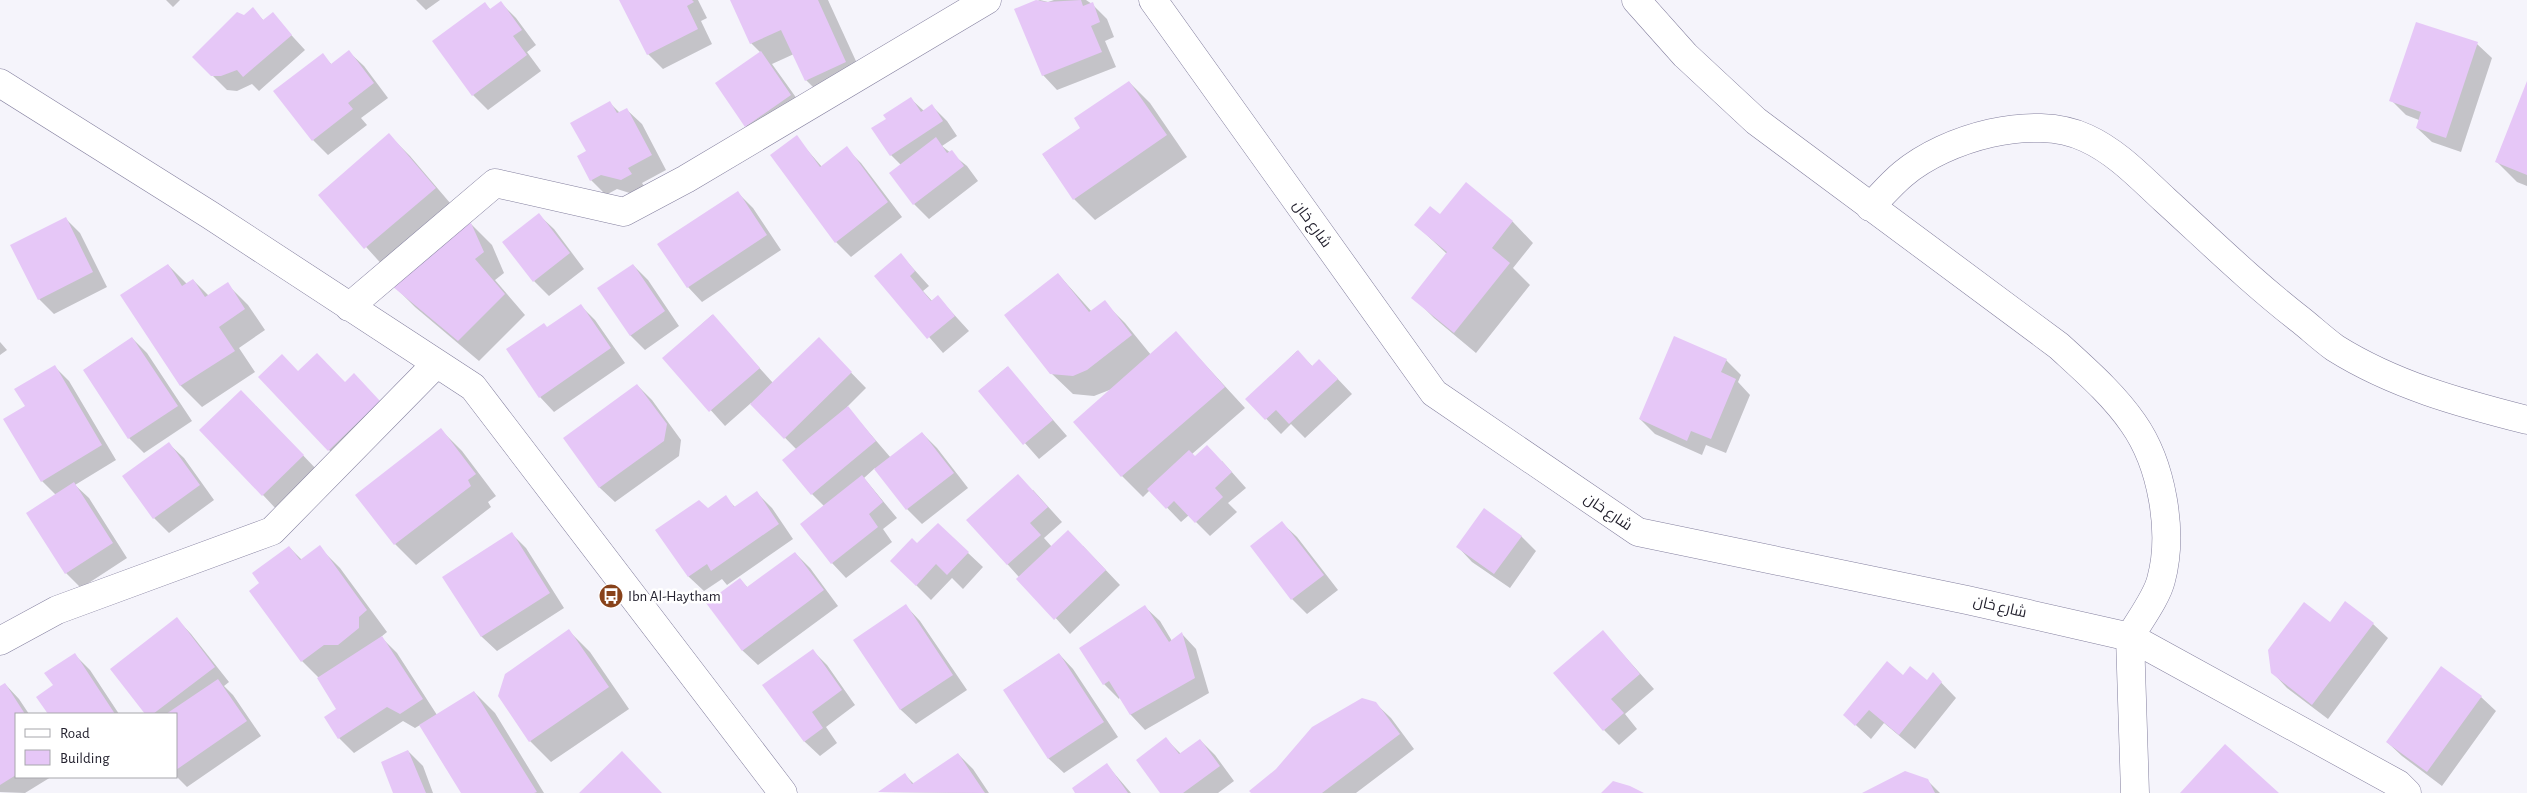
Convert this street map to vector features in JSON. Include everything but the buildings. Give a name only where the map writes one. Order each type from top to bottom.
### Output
[{"type":"street","points":[[349,307],[495,183],[624,212],[686,179],[987,0]]},
{"type":"street","name":"شارع خان","points":[[1153,0],[1434,393],[1638,532],[1967,600],[2130,637],[2398,784],[2407,793]]},
{"type":"street","points":[[1636,0],[1685,55],[1756,121],[2059,346],[2100,384],[2134,423],[2153,464],[2164,506],[2167,540],[2161,582],[2130,637],[2135,793]]},
{"type":"street","points":[[0,82],[210,215],[473,387],[782,793]]},
{"type":"street","points":[[1870,207],[1904,174],[1935,154],[1966,141],[1996,132],[2025,128],[2056,130],[2086,138],[2120,159],[2281,305],[2335,348],[2390,377],[2442,398],[2527,420]]},
{"type":"street","points":[[0,641],[57,610],[272,531],[436,364]]},
{"type":"place","name":"Ibn Al-Haytham","points":[[611,596]]}]
